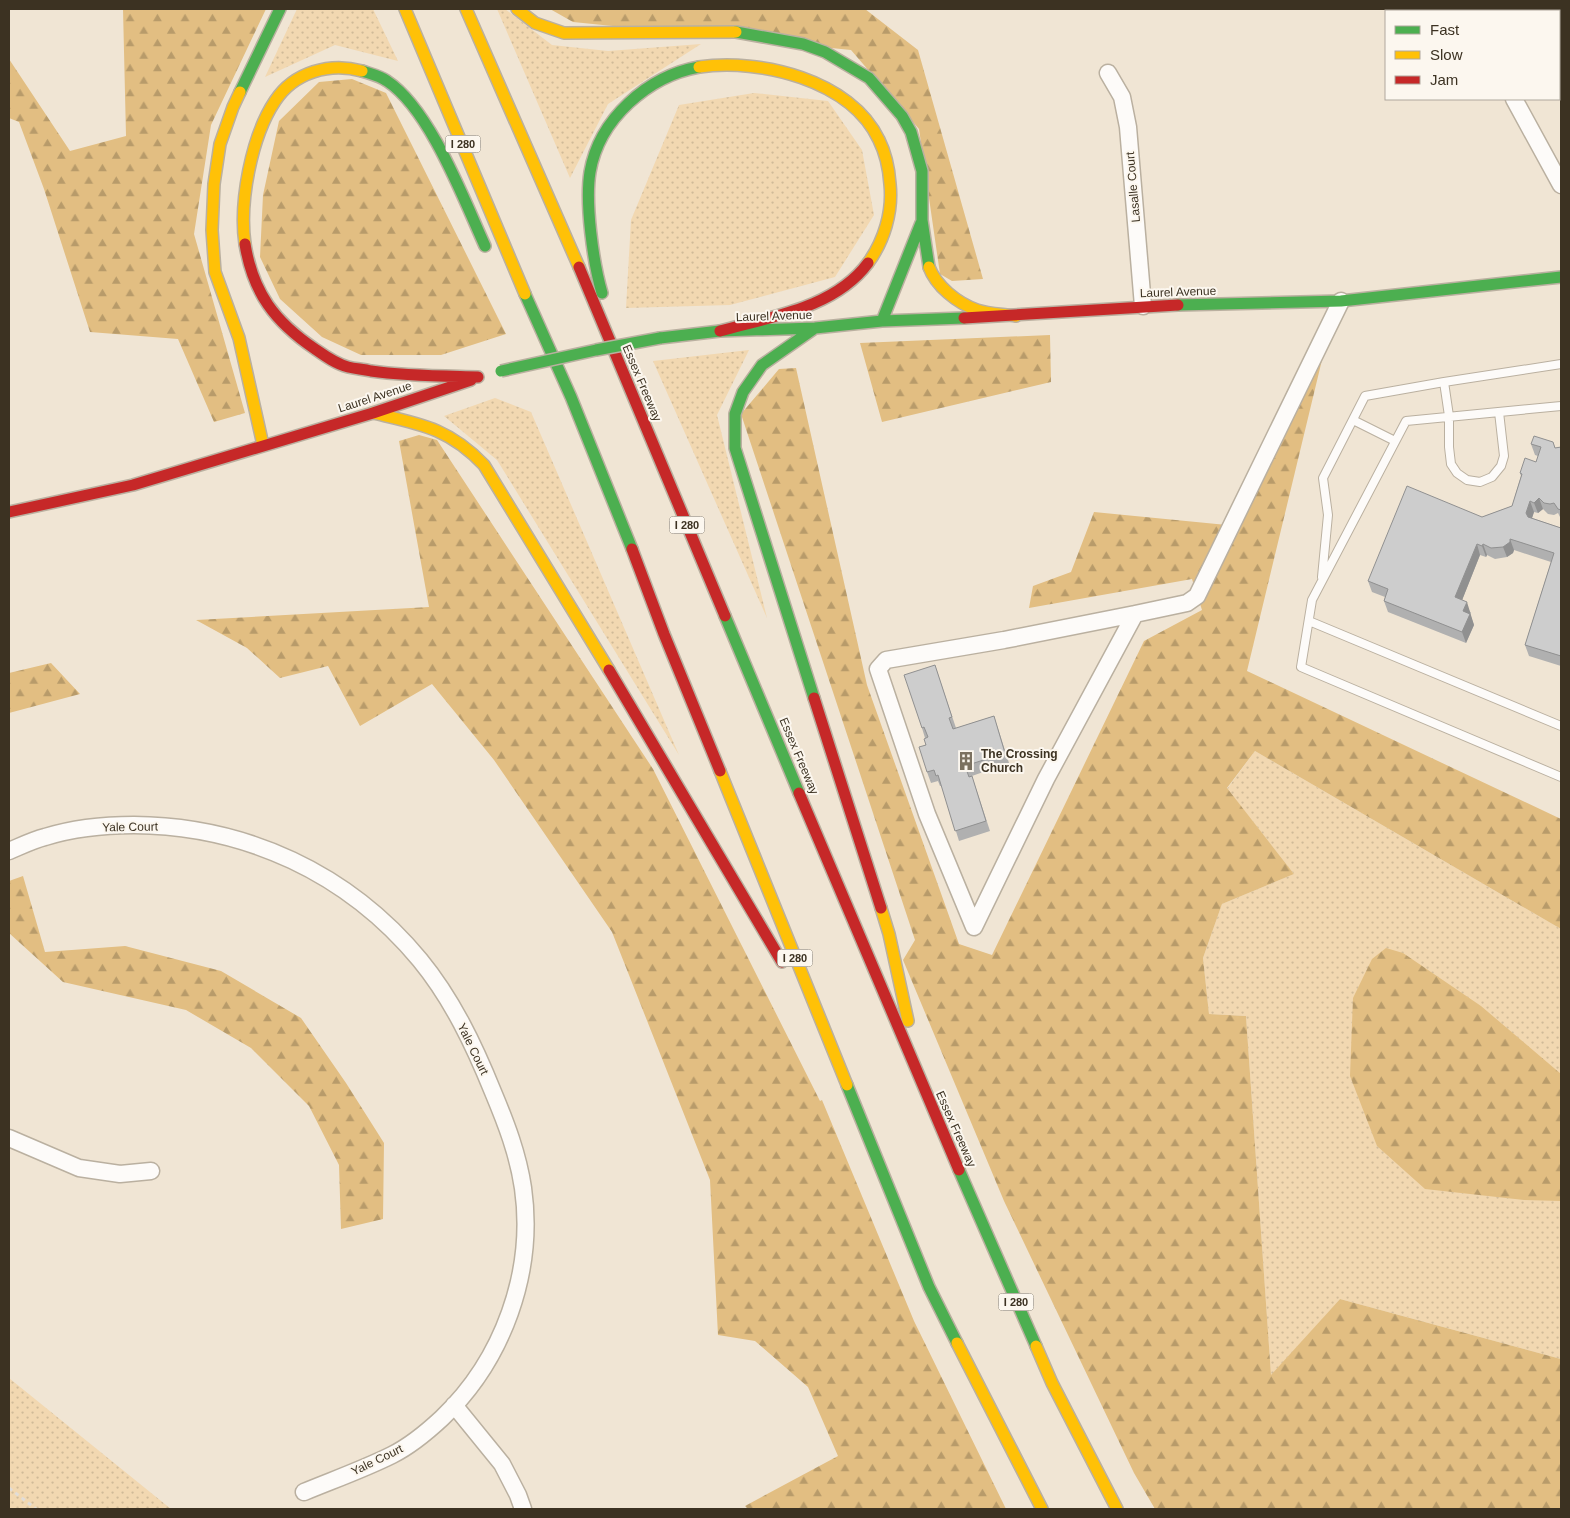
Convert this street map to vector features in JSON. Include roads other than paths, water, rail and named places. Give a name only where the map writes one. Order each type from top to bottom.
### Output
[{"type":"main road","points":[[263,445],[239,338],[215,272],[212,230],[214,184],[220,144],[230,116],[280,9]]},
{"type":"main road","name":"I 280","points":[[405,9],[446,103],[483,197],[571,397],[664,634],[929,1287],[1042,1509]]},
{"type":"main road","name":"Essex Freeway","points":[[466,9],[640,414],[924,1090],[1052,1383],[1117,1509]]},
{"type":"main road","points":[[517,9],[535,23],[564,33],[742,32],[803,44],[825,52],[869,78],[902,116],[911,132],[922,172],[922,220],[929,270],[940,286],[950,295],[977,310],[1016,316]]},
{"type":"main road","points":[[640,414],[597,277],[587,195],[590,170],[599,146],[608,127],[632,100],[646,87],[668,77],[691,68],[710,65],[758,67],[786,72],[834,91],[847,100],[870,124],[885,151],[889,167],[892,184],[888,221],[884,234],[871,259],[842,288],[811,303],[720,331]]},
{"type":"main road","points":[[490,256],[442,154],[414,107],[390,82],[369,72],[348,67],[323,68],[300,77],[281,93],[265,120],[254,153],[244,197],[244,236],[249,265],[260,296],[281,322],[312,348],[345,366],[390,374],[490,374]]},
{"type":"main road","points":[[882,321],[922,220]]},
{"type":"main road","name":"Laurel Avenue","points":[[9,512],[133,485],[373,413],[490,374],[596,350],[660,338],[720,331],[815,328],[882,321],[1016,316],[1143,306],[1341,301],[1561,277]]},
{"type":"main road","points":[[815,328],[762,365],[743,392],[734,414],[735,448],[889,934],[924,1090]]},
{"type":"main road","points":[[536,351],[544,368]]},
{"type":"main road","points":[[561,403],[604,478]]},
{"type":"main road","points":[[373,413],[426,425],[444,432],[472,451],[484,465],[670,771],[828,1039]]},
{"type":"street","name":"Lasalle Court","points":[[1108,73],[1122,97],[1128,127],[1143,306]]},
{"type":"street","points":[[1515,100],[1561,185]]},
{"type":"street","points":[[1135,614],[1046,779],[974,927],[927,814],[878,669],[886,660],[1004,640],[1135,614],[1187,603],[1197,596],[1341,301]]},
{"type":"street","name":"Yale Court","points":[[9,851],[44,837],[82,829],[119,825],[195,829],[233,837],[269,849],[303,865],[336,884],[367,906],[395,932],[443,991],[479,1058],[507,1125],[518,1161],[523,1188],[525,1217],[521,1273],[505,1327],[478,1376],[454,1405],[420,1437],[394,1454],[304,1492]]},
{"type":"street","points":[[9,1138],[79,1168],[120,1174],[151,1171]]},
{"type":"street","points":[[454,1405],[502,1464],[518,1494],[523,1509]]},
{"type":"lane","points":[[1321,582],[1328,515],[1323,478],[1365,396],[1561,364]]},
{"type":"lane","points":[[1444,382],[1451,464],[1457,473],[1467,480],[1480,482],[1492,477],[1501,466],[1504,456],[1499,412]]},
{"type":"lane","points":[[1561,406],[1406,421],[1312,600],[1301,667],[1561,777]]},
{"type":"lane","points":[[1353,420],[1395,440]]},
{"type":"lane","points":[[1309,621],[1561,726]]},
{"type":"place","name":"The Crossing Church","points":[[966,761]]}]
